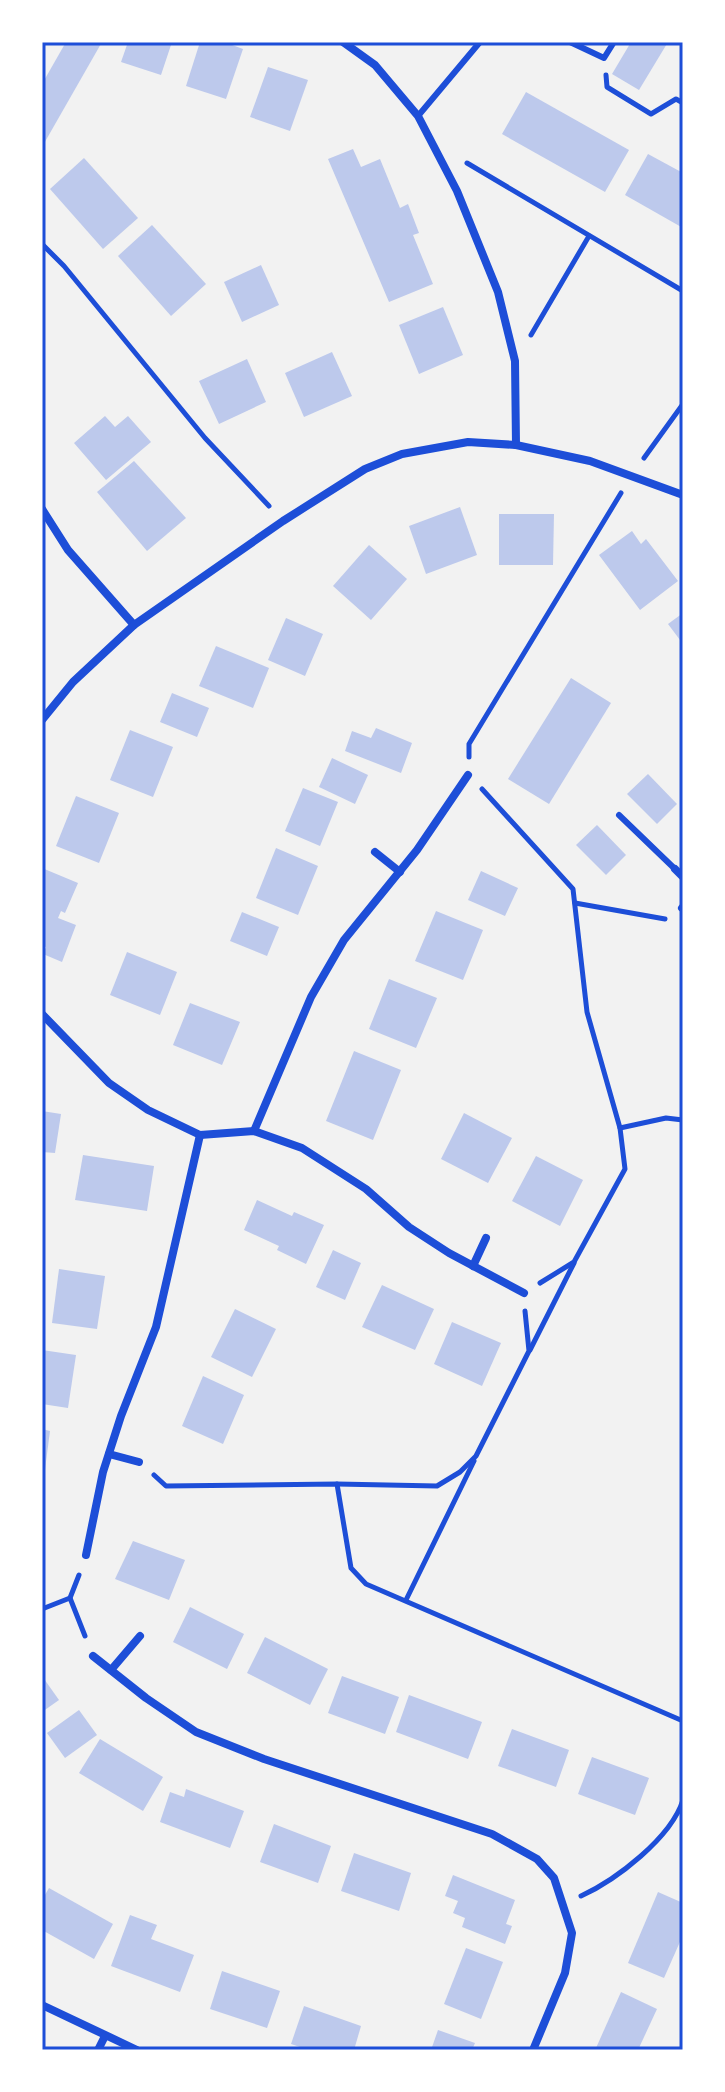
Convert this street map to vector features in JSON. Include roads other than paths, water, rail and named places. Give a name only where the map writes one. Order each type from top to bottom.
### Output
[{"type":"street","points":[[343,42],[375,65],[418,116],[457,191],[498,292],[515,361],[516,445]]},
{"type":"street","points":[[42,720],[73,682],[134,625],[283,521],[365,469],[402,454],[468,442],[516,445],[590,461],[683,495]]},
{"type":"street","points":[[42,509],[68,550],[134,625]]},
{"type":"street","points":[[254,1131],[311,997],[344,940],[400,872],[468,775]]},
{"type":"street","points":[[375,852],[400,872]]},
{"type":"street","points":[[675,869],[683,877]]},
{"type":"street","points":[[42,1014],[109,1083],[148,1110],[200,1135],[254,1131],[302,1148],[366,1189],[409,1227],[524,1293]]},
{"type":"street","points":[[86,1555],[109,1454],[156,1327],[200,1135]]},
{"type":"street","points":[[473,1266],[486,1238]]},
{"type":"street","points":[[109,1454],[139,1462]]},
{"type":"street","points":[[111,1670],[140,1636]]},
{"type":"street","points":[[93,1656],[196,1732],[264,1759],[492,1834],[537,1859],[554,1878],[572,1933],[565,1973],[533,2050]]},
{"type":"street","points":[[42,2005],[137,2050]]},
{"type":"street","points":[[98,2050],[105,2036]]},
{"type":"lane","points":[[418,116],[480,42]]},
{"type":"lane","points":[[570,42],[604,58],[614,42]]},
{"type":"lane","points":[[619,815],[675,869]]}]
